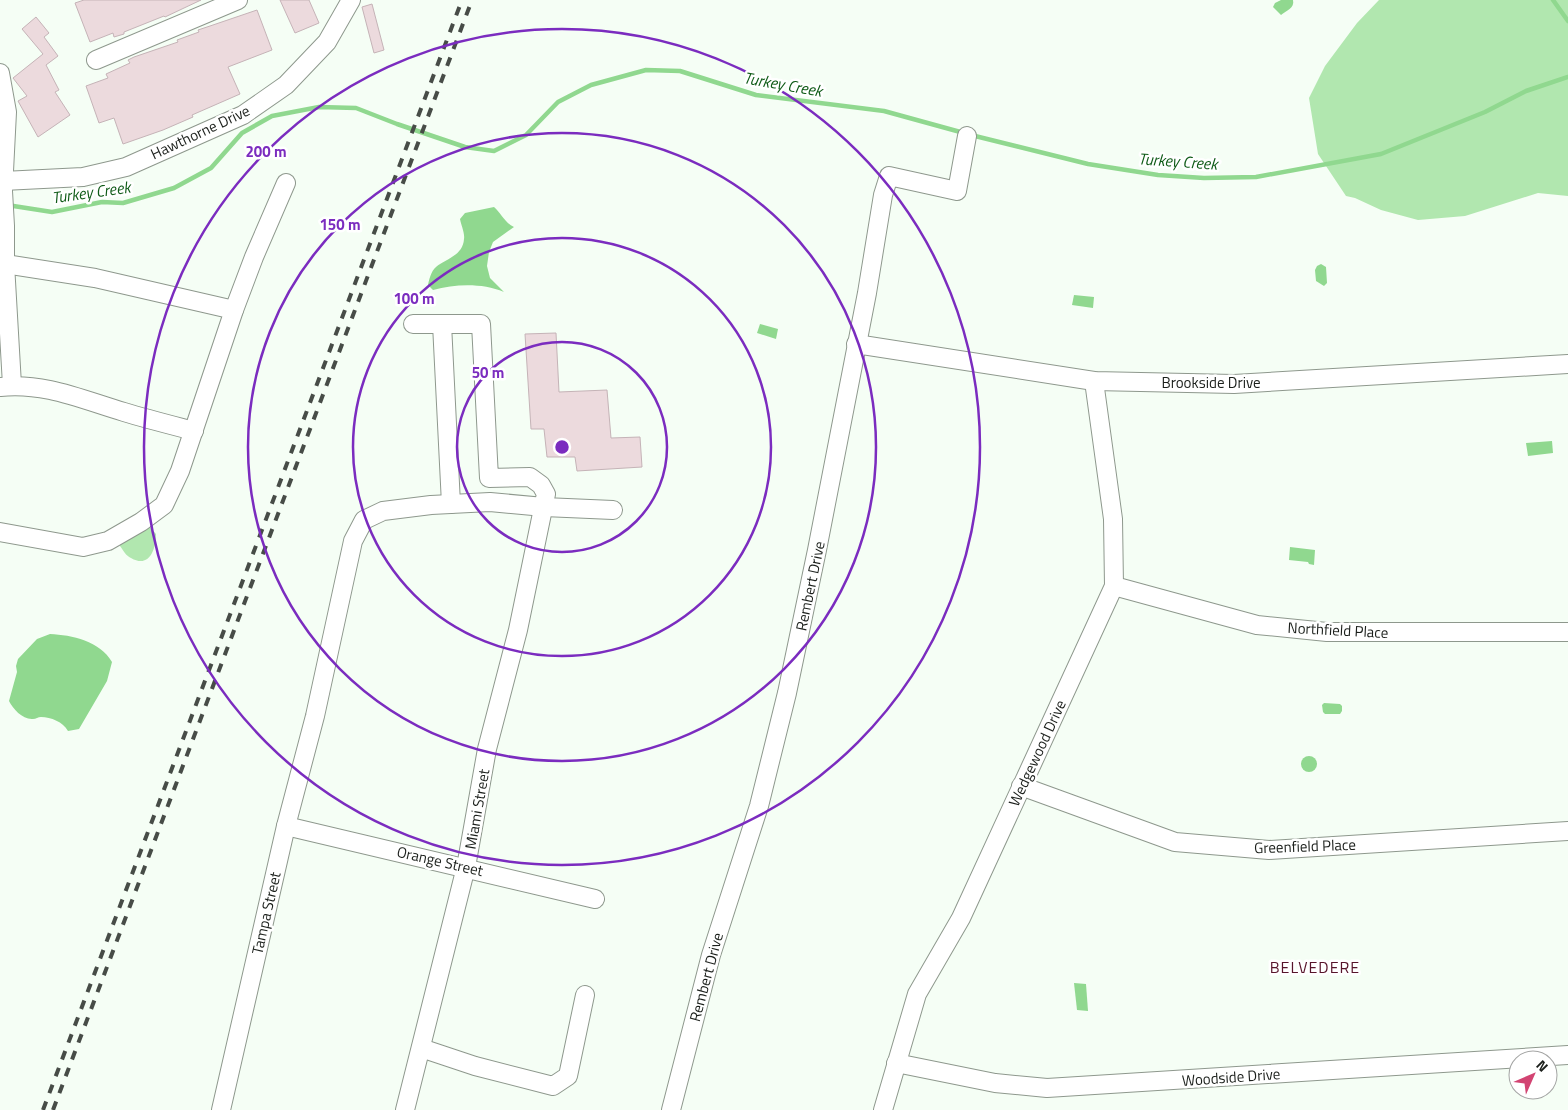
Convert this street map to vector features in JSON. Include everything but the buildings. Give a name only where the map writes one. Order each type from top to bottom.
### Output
[{"type":"street","points":[[96,60],[238,0]]},
{"type":"street","name":"Hawthorne Drive","points":[[3,186],[83,177],[126,167],[243,115],[286,86],[327,42],[351,0]]},
{"type":"street","points":[[0,73],[4,112],[3,186],[5,226],[2,265],[6,386],[63,392],[123,412],[194,431]]},
{"type":"street","name":"Rembert Drive","points":[[671,1110],[711,955],[759,806],[787,693],[867,293],[883,195],[889,176],[957,190],[967,136]]},
{"type":"street","points":[[0,532],[83,547],[108,541],[141,522],[164,505],[180,471],[234,310],[254,257],[286,182]]},
{"type":"street","points":[[2,265],[95,278],[234,310]]},
{"type":"street","points":[[413,324],[481,324],[490,502]]},
{"type":"street","points":[[442,324],[452,504]]},
{"type":"street","name":"Brookside Drive","points":[[856,344],[1094,381],[1234,384],[1568,364]]},
{"type":"street","name":"Wedgewood Drive","points":[[883,1110],[917,994],[961,918],[1114,586],[1113,519],[1094,381]]},
{"type":"street","points":[[488,478],[530,477],[541,485],[546,494],[544,507]]},
{"type":"street","name":"Tampa Street","points":[[221,1110],[286,826],[315,716],[353,542],[364,520],[383,511],[490,502],[612,510]]},
{"type":"street","name":"Miami Street","points":[[405,1110],[466,867],[488,750],[518,630],[544,507]]},
{"type":"street","name":"Northfield Place","points":[[1114,586],[1257,625],[1327,632],[1568,632]]},
{"type":"street","name":"Greenfield Place","points":[[1021,786],[1176,842],[1250,849],[1269,850],[1568,831]]},
{"type":"street","name":"Orange Street","points":[[286,826],[594,898]]},
{"type":"street","points":[[421,1048],[475,1066],[553,1086],[568,1076],[585,996]]},
{"type":"street","name":"Woodside Drive","points":[[896,1063],[995,1083],[1047,1088],[1568,1055]]},
{"type":"shaded area","points":[[1281,0],[1293,0],[1293,5],[1281,15],[1273,7],[1275,3]]},
{"type":"shaded area","points":[[1379,0],[1568,0],[1568,196],[1538,193],[1465,216],[1418,220],[1381,210],[1346,196],[1318,154],[1309,98],[1325,66],[1357,23]]},
{"type":"shaded area","points":[[494,207],[514,227],[493,242],[489,252],[487,266],[490,278],[504,292],[487,287],[469,285],[433,290],[428,285],[433,271],[457,253],[463,245],[464,234],[460,219],[465,213]]},
{"type":"shaded area","points":[[1321,264],[1326,267],[1327,283],[1324,286],[1316,281],[1315,270]]},
{"type":"shaded area","points":[[1074,295],[1094,297],[1093,308],[1072,305]]},
{"type":"shaded area","points":[[760,324],[778,329],[776,339],[757,333]]},
{"type":"shaded area","points":[[1552,441],[1553,453],[1528,456],[1526,443]]},
{"type":"shaded area","points":[[149,526],[156,534],[155,545],[151,555],[143,561],[129,557],[120,546],[120,542]]},
{"type":"shaded area","points":[[1290,547],[1315,550],[1314,565],[1308,562],[1289,560]]},
{"type":"shaded area","points":[[50,634],[85,640],[100,649],[112,662],[107,681],[79,729],[68,731],[60,723],[49,718],[26,718],[9,701],[17,672],[18,659],[37,639]]},
{"type":"shaded area","points":[[1324,703],[1340,704],[1342,711],[1340,714],[1325,714],[1322,705]]},
{"type":"shaded area","points":[[1309,756],[1315,758],[1317,764],[1315,770],[1309,772],[1303,770],[1301,764],[1303,758]]},
{"type":"shaded area","points":[[1074,983],[1086,984],[1088,1011],[1077,1010]]},
{"type":"waterway","points":[[1553,0],[1568,21]]},
{"type":"waterway","name":"Turkey Creek","points":[[7,205],[52,212],[102,202],[123,203],[174,188],[211,168],[242,133],[272,116],[319,107],[356,108],[465,147],[494,151],[526,135],[558,102],[591,85],[646,70],[680,71],[756,95],[884,111],[964,133]]},
{"type":"waterway","name":"Turkey Creek","points":[[971,135],[1088,164],[1158,175],[1204,178],[1256,177],[1381,154],[1485,112],[1526,91],[1568,77]]},
{"type":"railway","points":[[43,1110],[462,0]]},
{"type":"railway","points":[[53,1110],[472,0]]},
{"type":"district","name":"BELVEDERE","points":[[1315,967]]}]
